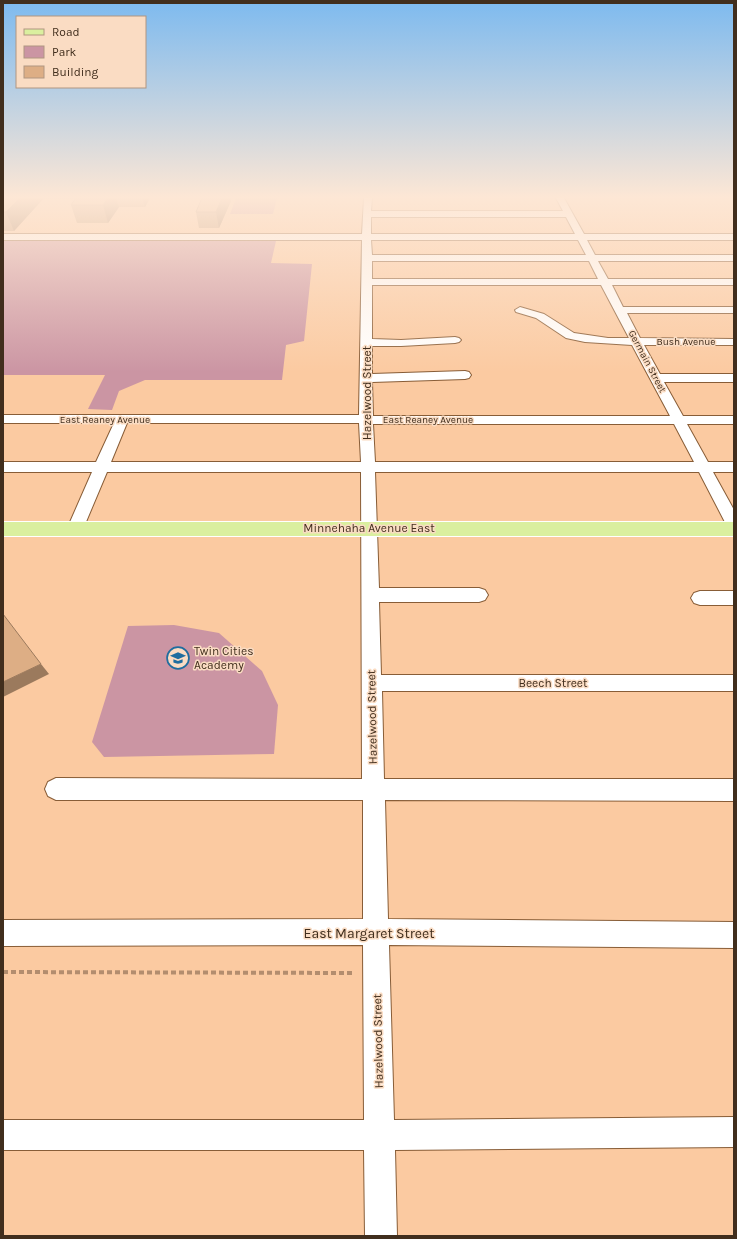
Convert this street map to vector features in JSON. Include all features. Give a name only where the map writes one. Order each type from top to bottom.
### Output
[{"type":"main road","name":"Minnehaha Avenue East","points":[[3,528],[734,529]]},
{"type":"street","points":[[367,258],[734,258]]},
{"type":"street","name":"Hazelwood Street","points":[[367,258],[366,419],[381,1236]]},
{"type":"street","name":"Germain Street","points":[[592,258],[734,524]]},
{"type":"street","points":[[367,282],[734,282]]},
{"type":"street","name":"Bush Avenue","points":[[520,310],[540,316],[563,332],[577,338],[596,341],[734,342]]},
{"type":"street","points":[[620,310],[734,310]]},
{"type":"street","points":[[367,344],[380,342],[402,343],[455,340]]},
{"type":"street","points":[[366,378],[465,375]]},
{"type":"street","points":[[657,378],[734,378]]},
{"type":"street","name":"East Reaney Avenue","points":[[3,419],[734,420]]},
{"type":"street","points":[[75,529],[122,419]]},
{"type":"street","points":[[7,470],[101,467],[734,467]]},
{"type":"street","points":[[370,595],[479,595]]},
{"type":"street","points":[[700,598],[734,598]]},
{"type":"street","name":"Beech Street","points":[[372,683],[734,683]]},
{"type":"street","points":[[56,789],[734,790]]},
{"type":"street","name":"East Margaret Street","points":[[3,933],[376,932],[734,935]]},
{"type":"street","points":[[3,1135],[379,1135],[734,1132]]},
{"type":"path","points":[[3,972],[354,973]]},
{"type":"green space","points":[[3,256],[273,256],[271,263],[312,264],[304,341],[286,345],[282,380],[145,380],[119,391],[112,410],[88,409],[105,375],[3,375]]},
{"type":"green space","points":[[174,625],[219,633],[262,671],[278,705],[274,754],[104,757],[92,742],[128,626]]},
{"type":"building","points":[[3,614],[41,664],[3,682]]},
{"type":"place","name":"Twin Cities Academy","points":[[178,658]]}]
